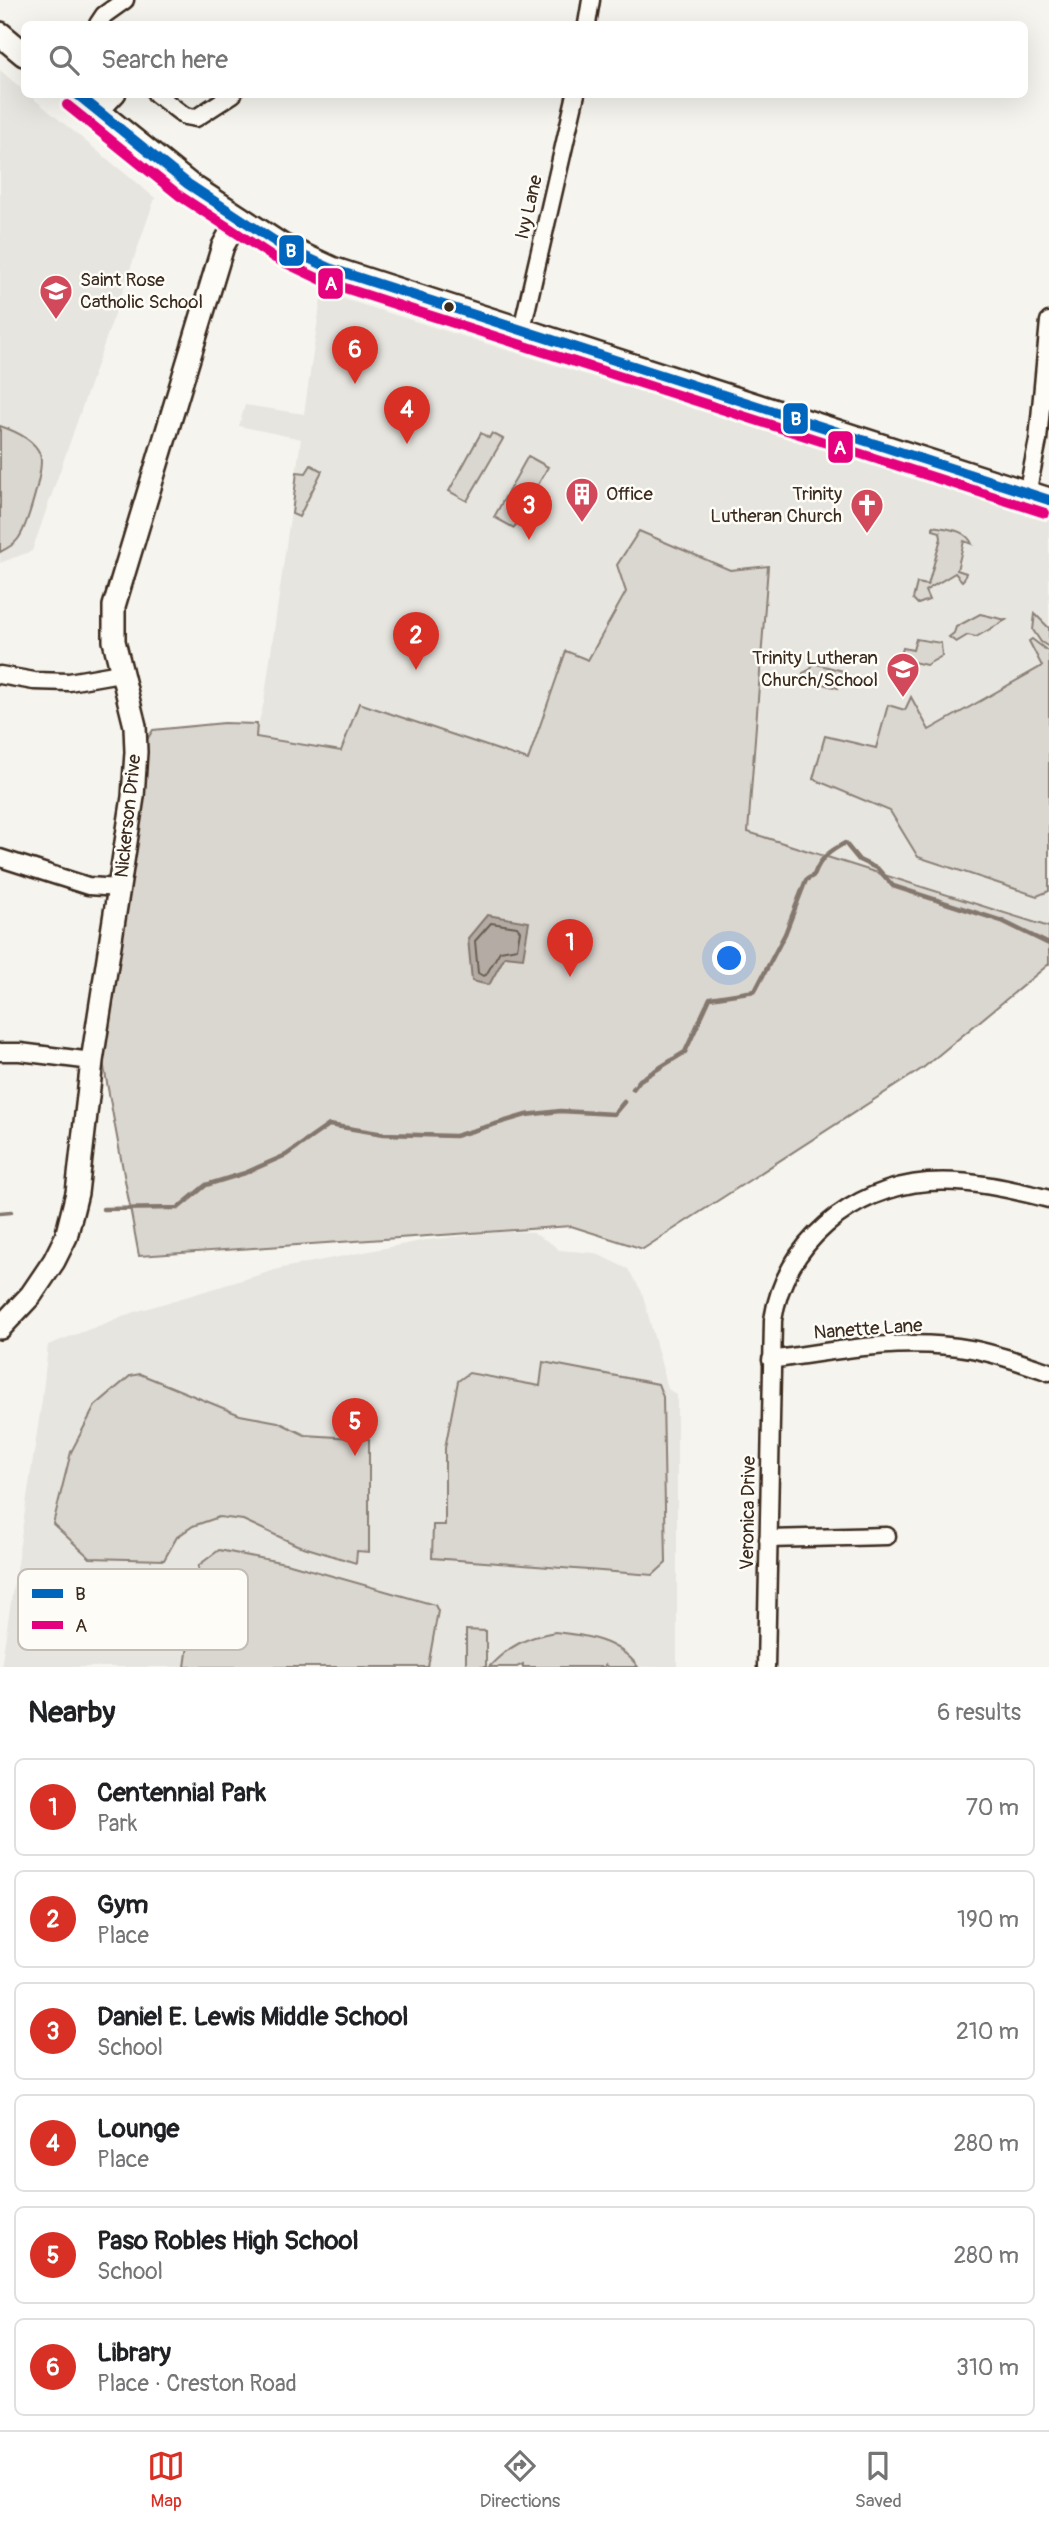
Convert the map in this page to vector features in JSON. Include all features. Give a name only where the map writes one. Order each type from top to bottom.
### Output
[{"type":"main road","points":[[0,34],[21,52]]},
{"type":"main road","points":[[81,98],[188,184],[282,246],[332,269],[1049,500]]},
{"type":"street","points":[[101,21],[104,15],[125,0]]},
{"type":"street","points":[[588,21],[592,0]]},
{"type":"street","points":[[99,113],[113,98]]},
{"type":"street","points":[[161,98],[185,116],[196,118],[227,98]]},
{"type":"street","name":"Ivy Lane","points":[[522,329],[575,98]]},
{"type":"street","name":"Nickerson Drive","points":[[0,1328],[31,1296],[54,1261],[66,1237],[77,1194],[92,1061],[133,797],[136,752],[135,726],[114,641],[114,606],[223,246],[239,217]]},
{"type":"street","points":[[1027,494],[1038,440],[1049,321]]},
{"type":"street","points":[[0,675],[34,681],[69,682],[120,673]]},
{"type":"street","points":[[0,858],[88,886],[120,888]]},
{"type":"street","points":[[0,1052],[92,1061]]},
{"type":"street","name":"Veronica Drive","points":[[766,1667],[771,1360],[776,1299],[790,1269],[802,1250],[823,1227],[869,1196],[898,1187],[929,1182],[966,1183],[1012,1189],[1049,1199]]},
{"type":"street","name":"Nanette Lane","points":[[771,1360],[853,1347],[939,1345],[972,1349],[1049,1372]]},
{"type":"street","points":[[768,1539],[887,1536]]},
{"type":"shaded area","name":"Saint Rose Catholic School","points":[[0,70],[21,88],[21,98],[33,98],[155,198],[32,551],[0,563]]},
{"type":"shaded area","points":[[322,292],[1049,520],[1049,927],[528,761],[359,703],[342,751],[255,737],[264,702],[301,439],[239,426],[245,405],[304,414]]},
{"type":"shaded area","points":[[0,426],[29,440],[40,454],[41,461],[34,497],[22,532],[10,547],[0,552]]},
{"type":"shaded area","points":[[481,433],[489,438],[492,433],[503,439],[467,501],[449,491]]},
{"type":"shaded area","points":[[528,456],[548,467],[514,528],[494,517]]},
{"type":"shaded area","points":[[311,465],[322,471],[299,517],[292,514],[297,472],[306,473]]},
{"type":"shaded area","points":[[933,526],[961,533],[972,544],[964,541],[957,570],[966,573],[964,579],[962,581],[955,573],[925,591],[929,600],[918,604],[913,599],[917,583],[928,585],[941,538],[940,532],[933,530]]},
{"type":"shaded area","points":[[639,531],[730,570],[768,566],[748,832],[1049,927],[1049,964],[923,1068],[643,1249],[571,1226],[139,1256],[97,1029],[136,757],[153,730],[224,723],[257,724],[256,737],[341,751],[359,703],[528,760],[566,651],[588,660],[626,592],[617,565]]},
{"type":"shaded area","points":[[980,614],[1006,620],[976,637],[968,635],[956,642],[949,637],[956,627]]},
{"type":"shaded area","points":[[1035,614],[1049,628],[1049,647],[1041,642],[1033,630]]},
{"type":"shaded area","points":[[916,639],[941,643],[942,656],[926,665],[900,659],[903,648],[913,650]]},
{"type":"shaded area","points":[[1032,639],[1049,652],[1049,891],[1037,896],[918,857],[890,811],[813,779],[825,736],[876,748],[888,705],[905,710],[911,697],[929,730],[1042,666],[1029,641]]},
{"type":"shaded area","points":[[813,663],[843,671],[838,688],[803,679],[803,673],[811,669]]},
{"type":"shaded area","points":[[499,1232],[532,1232],[559,1250],[595,1253],[628,1269],[642,1292],[668,1389],[677,1395],[677,1667],[1,1667],[48,1345],[135,1312],[282,1268],[426,1240]]},
{"type":"shaded area","points":[[543,1362],[658,1384],[663,1397],[666,1563],[653,1575],[432,1558],[433,1525],[445,1525],[445,1448],[458,1381],[469,1373],[540,1386]]},
{"type":"shaded area","points":[[140,1374],[240,1415],[278,1422],[305,1435],[369,1439],[369,1552],[357,1551],[356,1563],[297,1545],[243,1520],[219,1517],[193,1526],[177,1537],[164,1560],[90,1558],[53,1524],[71,1452],[95,1406],[130,1376]]},
{"type":"shaded area","points":[[219,1550],[290,1564],[435,1605],[438,1611],[428,1667],[185,1667],[187,1650],[248,1650],[248,1569],[198,1569],[199,1565]]},
{"type":"shaded area","points":[[466,1630],[486,1631],[486,1667],[466,1667]]},
{"type":"shaded area","points":[[555,1632],[601,1640],[621,1651],[638,1667],[523,1667],[523,1664],[517,1667],[489,1667],[503,1653],[519,1644]]},
{"type":"water","points":[[487,915],[529,922],[523,958],[505,956],[489,985],[472,981],[468,938]]},
{"type":"waterway","points":[[633,1089],[640,1080],[685,1052],[710,998],[755,991],[785,934],[806,880],[814,875],[826,856],[845,843],[859,860],[878,869],[893,886],[1002,921],[1049,944]]},
{"type":"waterway","points":[[103,1209],[178,1208],[206,1185],[245,1173],[286,1155],[329,1125],[384,1134],[455,1136],[526,1115],[560,1111],[614,1114],[624,1102]]},
{"type":"waterway","points":[[0,1213],[11,1212]]},
{"type":"transit line","name":"B","points":[[82,98],[188,184],[282,246],[332,269],[1049,500]]},
{"type":"transit line","name":"A","points":[[67,105],[180,196],[275,258],[326,282],[1045,513]]},
{"type":"place","name":"Saint Rose Catholic School","points":[[56,321]]},
{"type":"place","name":"Library","points":[[355,384]]},
{"type":"place","name":"Lounge","points":[[407,444]]},
{"type":"place","name":"Office","points":[[582,524]]},
{"type":"place","name":"Trinity Lutheran Church","points":[[867,535]]},
{"type":"place","name":"Daniel E. Lewis Middle School","points":[[529,540]]},
{"type":"place","name":"Gym","points":[[416,670]]},
{"type":"place","name":"Trinity Lutheran Church/School","points":[[903,699]]},
{"type":"place","name":"Centennial Park","points":[[570,977]]},
{"type":"place","name":"Paso Robles High School","points":[[355,1456]]}]
